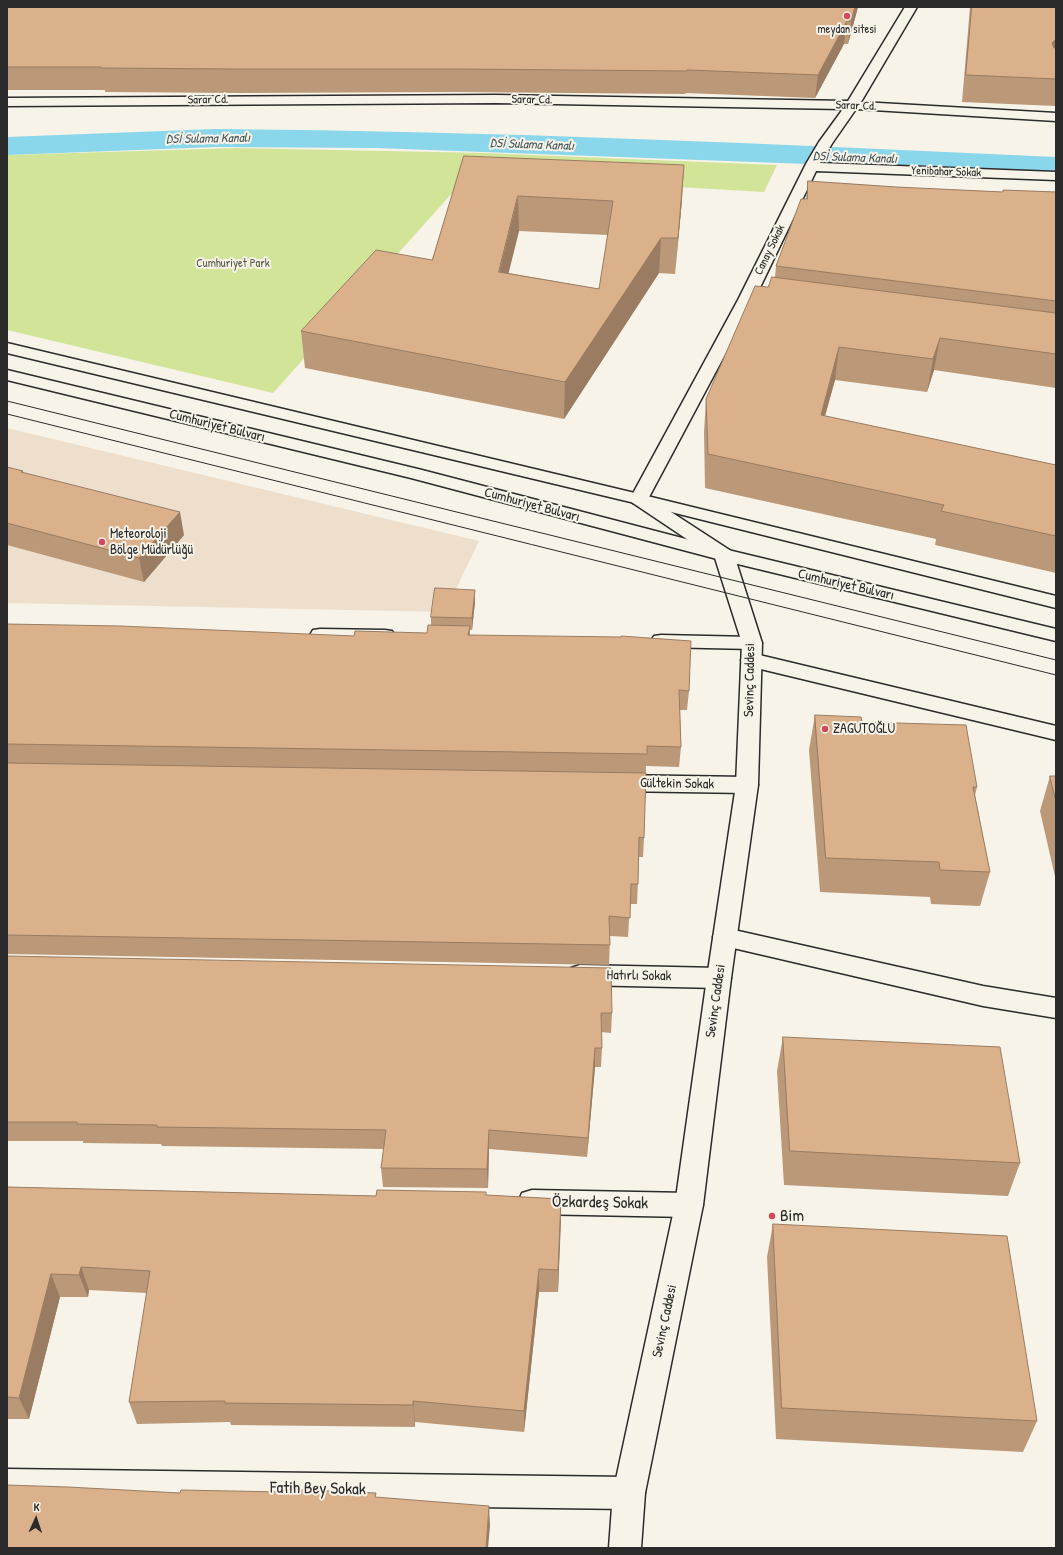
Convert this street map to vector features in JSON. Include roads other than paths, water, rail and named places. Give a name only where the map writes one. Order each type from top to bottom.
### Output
[{"type":"street","name":"Canay Sokak","points":[[639,498],[753,301],[813,166],[826,142],[852,105],[911,7]]},
{"type":"street","name":"Sarar Cd.","points":[[7,102],[496,99],[852,105],[1056,117]]},
{"type":"street","name":"Yenibahar Sokak","points":[[813,166],[1056,176]]},
{"type":"street","name":"Cumhuriyet Bulvarı","points":[[7,348],[639,498],[1056,602]]},
{"type":"street","name":"Cumhuriyet Bulvarı","points":[[7,375],[416,474],[724,555],[1056,635]]},
{"type":"street","points":[[639,498],[724,555]]},
{"type":"street","name":"Sevinç Caddesi","points":[[625,1548],[630,1493],[690,1204],[719,978],[747,785],[752,652],[724,555]]},
{"type":"street","points":[[300,634],[403,636]]},
{"type":"street","points":[[641,641],[752,652],[1056,733]]},
{"type":"street","name":"Gültekin Sokak","points":[[596,782],[747,785]]},
{"type":"street","points":[[725,937],[983,996],[1056,1008]]},
{"type":"street","name":"Hatırlı Sokak","points":[[561,975],[719,978]]},
{"type":"street","name":"Özkardeş Sokak","points":[[507,1202],[690,1204]]},
{"type":"street","name":"Fatih Bey Sokak","points":[[7,1485],[630,1493]]},
{"type":"waterway","name":"DSİ Sulama Kanalı","points":[[7,146],[215,138],[376,139],[862,157],[1056,166]]},
{"type":"tram line","points":[[7,401],[1056,660]]},
{"type":"tram line","points":[[7,414],[1056,675]]},
{"type":"place","name":"meydan sitesi","points":[[847,16]]},
{"type":"place","name":"Meteoroloji Bölge Müdürlüğü","points":[[102,542]]},
{"type":"place","name":"ZAGUTOĞLU","points":[[825,729]]},
{"type":"place","name":"Bim","points":[[772,1216]]},
{"type":"park label","name":"Cumhuriyet Park","points":[[233,264]]}]
